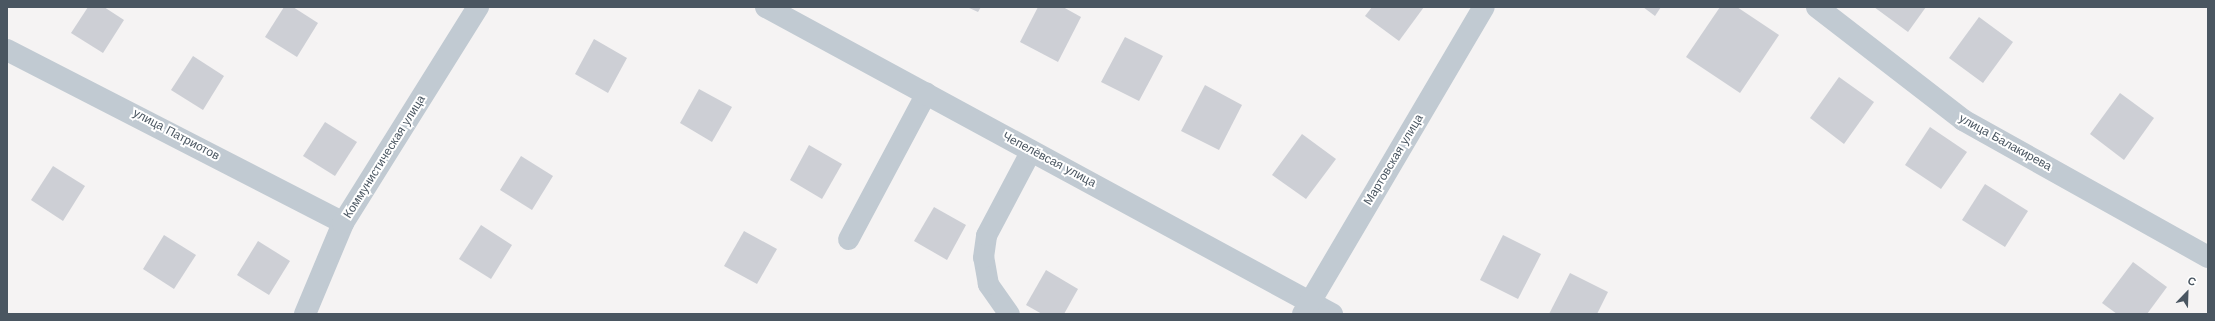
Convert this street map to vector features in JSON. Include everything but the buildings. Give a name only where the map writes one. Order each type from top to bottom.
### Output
[{"type":"street","name":"Коммунистическая улица","points":[[305,314],[344,223],[478,7]]},
{"type":"street","name":"Чепелёвсая улица","points":[[766,7],[1031,150],[1307,308],[1332,314]]},
{"type":"street","name":"Мартовская улица","points":[[1307,308],[1484,7]]},
{"type":"street","name":"улица Балакирева","points":[[1817,7],[1963,120],[2208,257]]},
{"type":"street","name":"улица Патриотов","points":[[7,50],[344,223]]},
{"type":"lane","points":[[848,239],[926,93]]},
{"type":"lane","points":[[1009,314],[988,284],[983,257],[986,235],[1031,150]]}]
